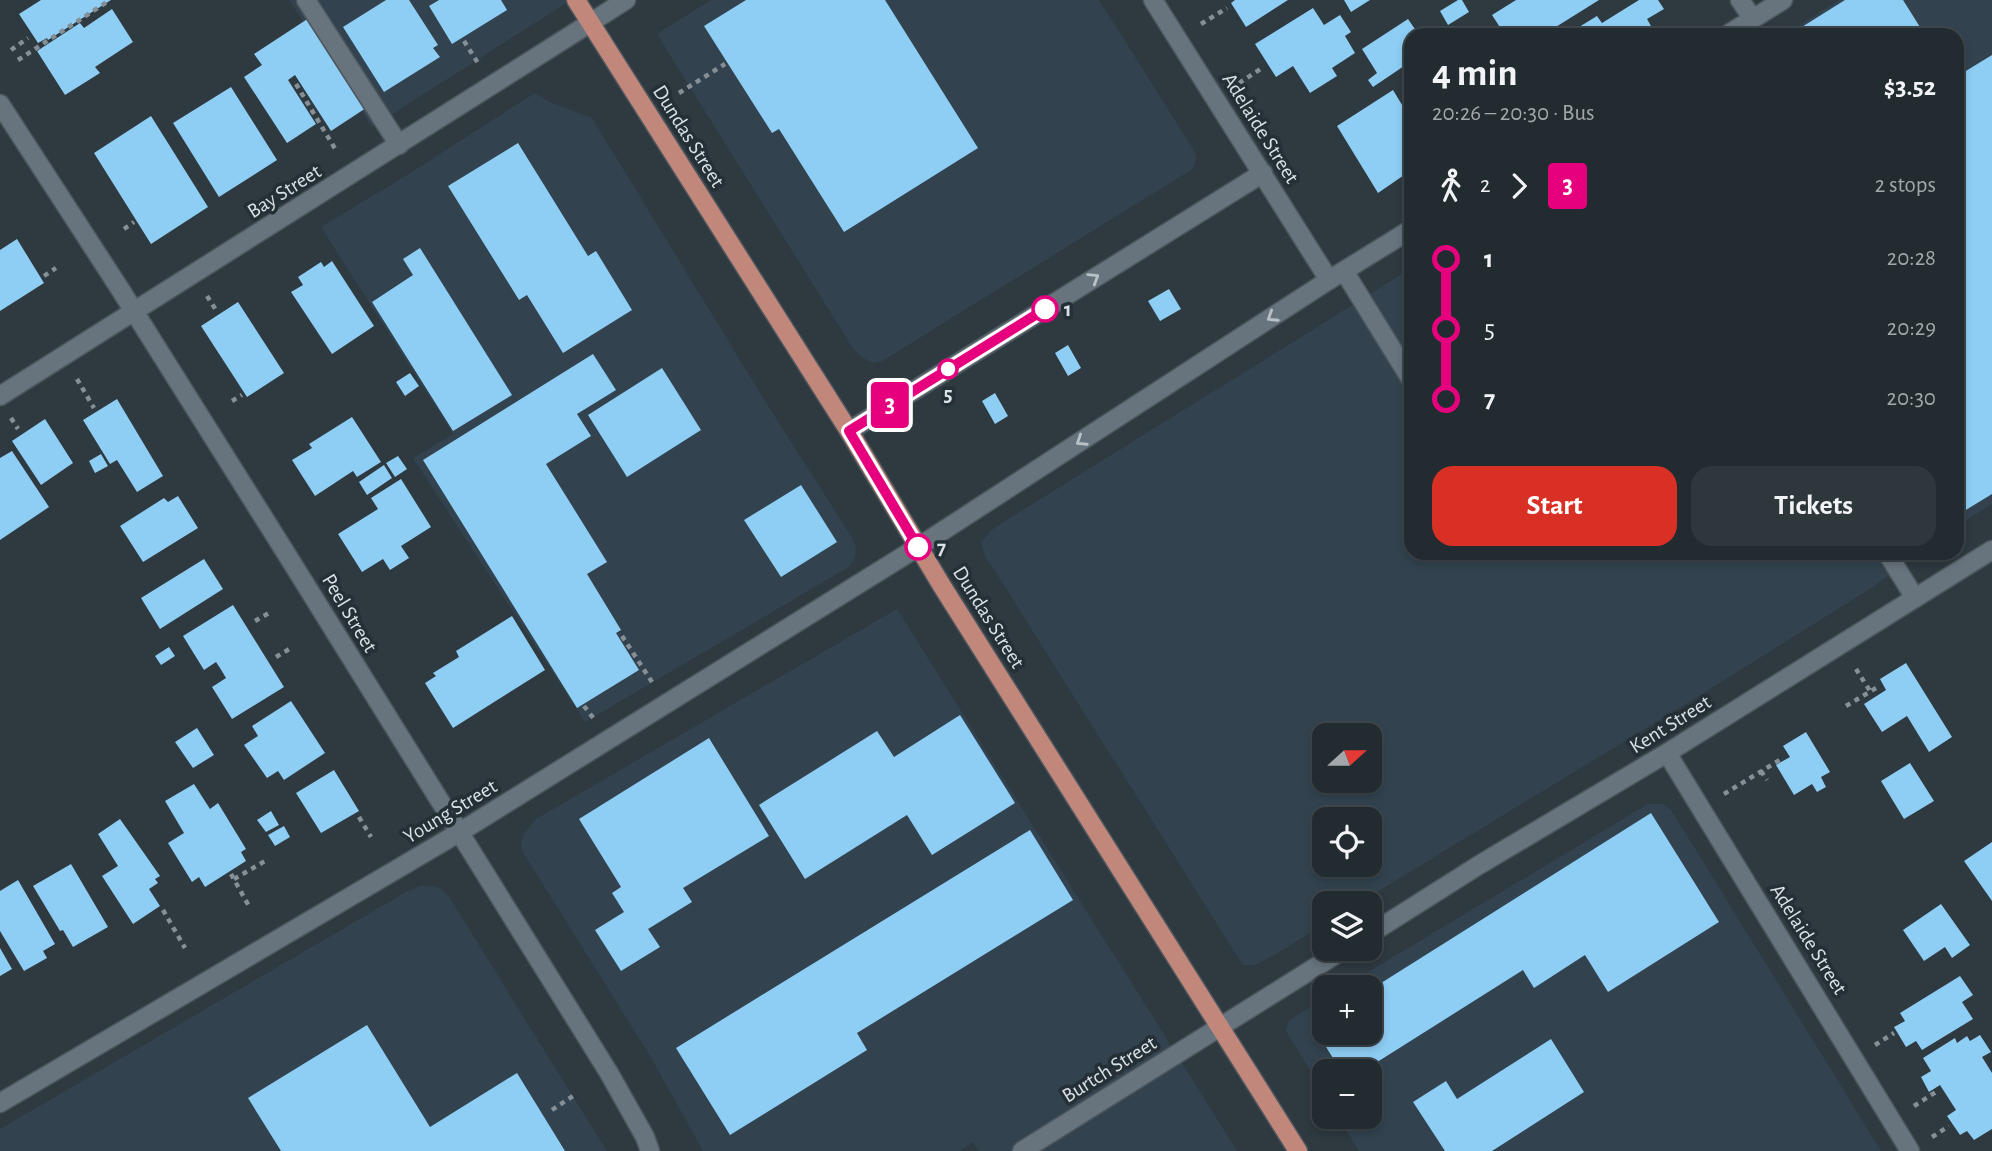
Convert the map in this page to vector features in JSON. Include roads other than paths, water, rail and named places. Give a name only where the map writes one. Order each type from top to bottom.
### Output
[{"type":"main road","name":"Dundas Street","points":[[576,0],[849,431],[918,547],[1298,1151]]},
{"type":"street","points":[[306,0],[399,145]]},
{"type":"street","name":"Bay Street","points":[[0,396],[626,0]]},
{"type":"street","name":"Adelaide Street","points":[[1153,0],[1263,173],[1404,370]]},
{"type":"street","points":[[1740,0],[1752,19]]},
{"type":"street","points":[[1738,28],[1783,0]]},
{"type":"street","name":"Peel Street","points":[[0,104],[460,832],[609,1073],[650,1151]]},
{"type":"street","points":[[849,431],[1263,173]]},
{"type":"street","name":"Young Street","points":[[0,1103],[460,832],[918,547],[1404,234]]},
{"type":"street","name":"Kent Street","points":[[1382,926],[1992,550]]},
{"type":"street","points":[[1891,560],[1915,598]]},
{"type":"street","name":"Adelaide Street","points":[[1667,753],[1910,1151]]},
{"type":"street","points":[[1221,1027],[1325,961]]},
{"type":"street","name":"Burtch Street","points":[[1022,1151],[1221,1027]]},
{"type":"place","name":"1","points":[[1045,309]]},
{"type":"place","name":"5","points":[[948,369]]},
{"type":"place","name":"7","points":[[918,547]]}]
